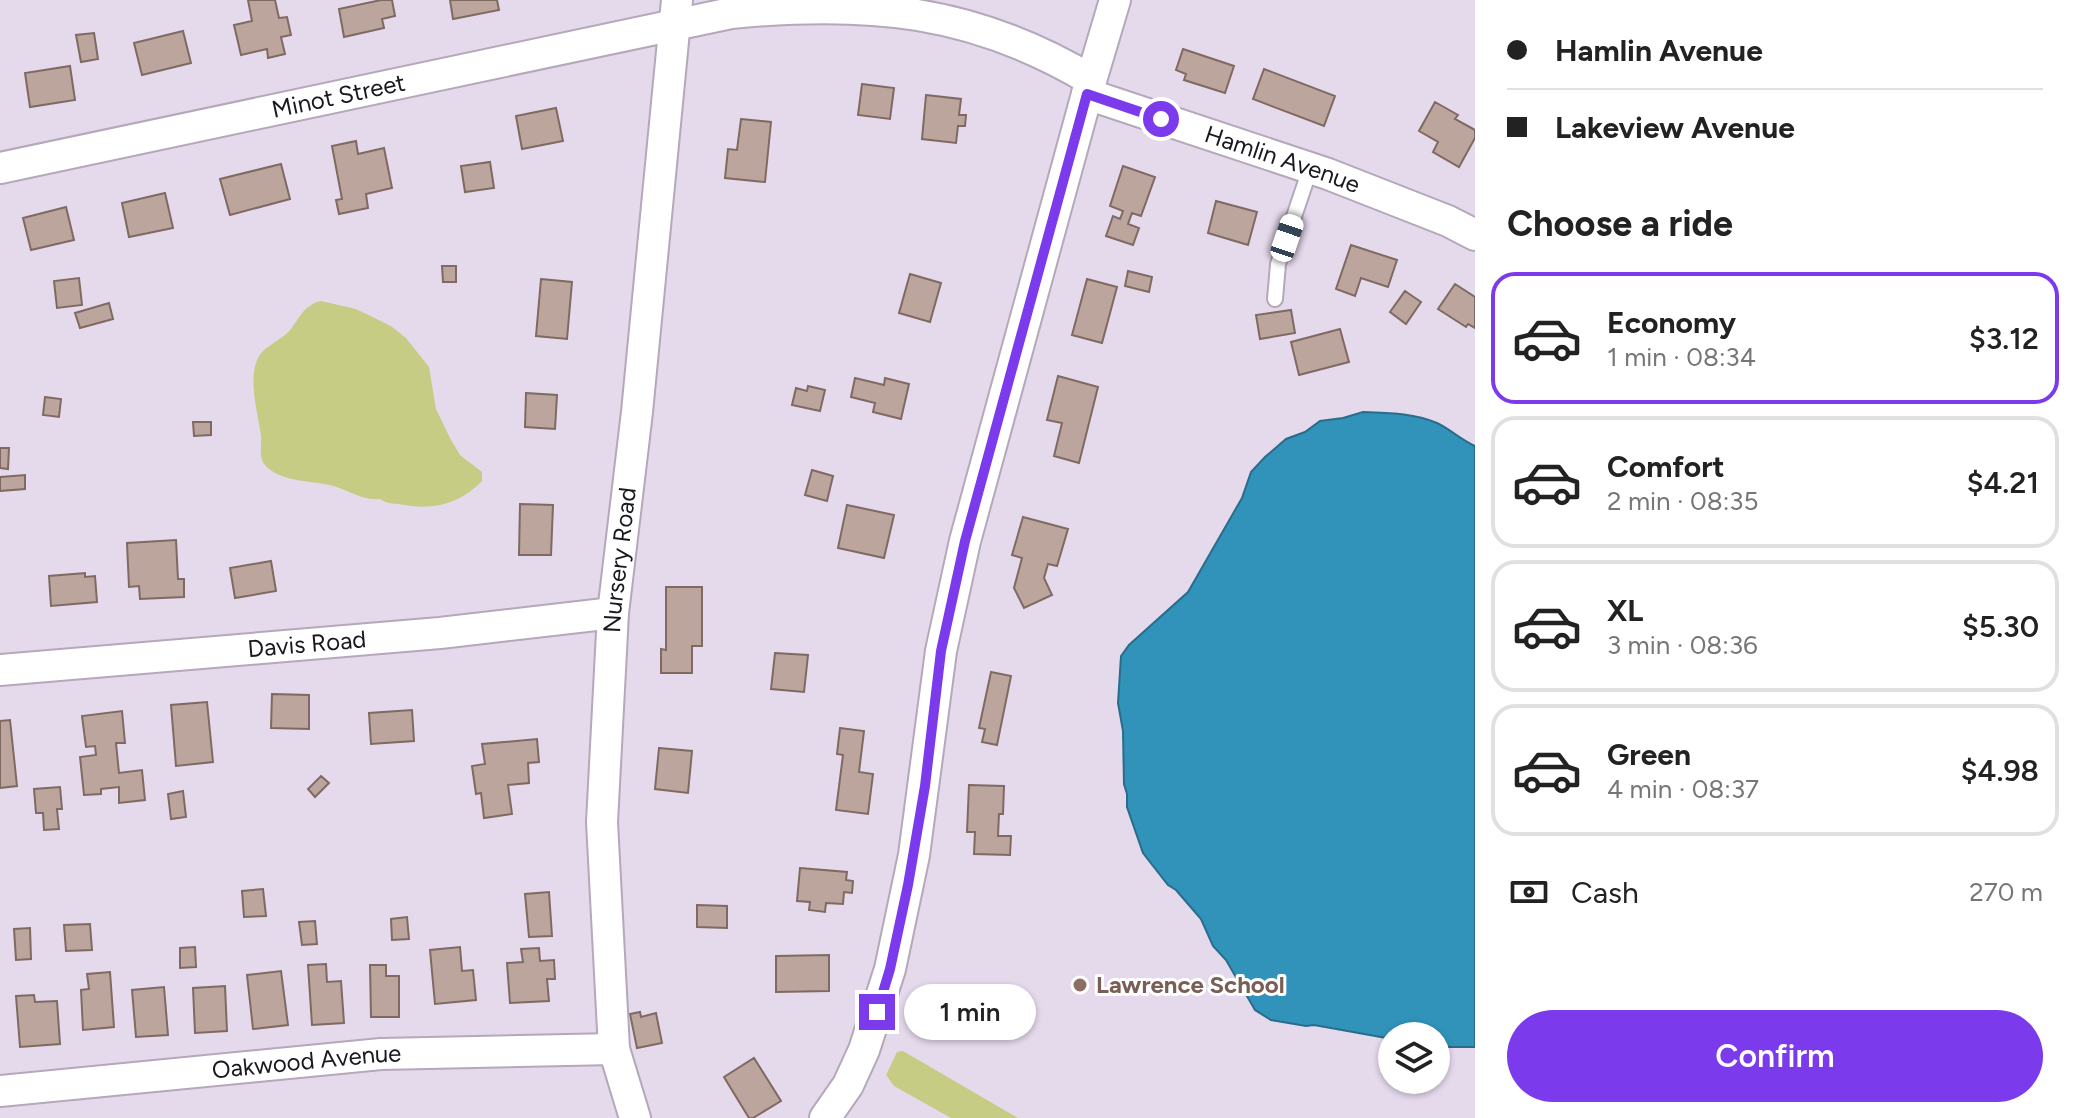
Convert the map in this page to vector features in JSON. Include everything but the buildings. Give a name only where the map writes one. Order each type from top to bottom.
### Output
[{"type":"street","points":[[825,1118],[848,1085],[864,1050],[890,969],[914,855],[937,677],[965,541],[1115,0]]},
{"type":"street","name":"Minot Street","points":[[0,168],[676,13],[795,3],[851,1],[893,5],[951,18],[1043,55],[1089,87]]},
{"type":"street","name":"Nursery Road","points":[[635,1118],[614,1049],[602,822],[613,613],[637,412],[676,13]]},
{"type":"street","name":"Hamlin Avenue","points":[[1089,87],[1448,221],[1475,235]]},
{"type":"street","name":"Davis Road","points":[[0,670],[440,633],[613,613]]},
{"type":"street","name":"Oakwood Avenue","points":[[0,1091],[381,1054],[614,1049]]},
{"type":"lane","points":[[1275,299],[1278,264],[1310,169]]},
{"type":"green space","points":[[321,301],[356,309],[391,326],[406,338],[429,367],[436,409],[450,438],[460,455],[482,472],[482,481],[474,489],[456,500],[436,506],[389,503],[334,486],[291,479],[265,465],[261,458],[253,381],[257,360],[262,352],[288,332],[306,308]]},
{"type":"green space","points":[[903,1051],[1018,1118],[951,1118],[894,1086],[886,1075],[897,1052]]},
{"type":"water","points":[[1363,412],[1419,417],[1442,425],[1475,446],[1475,1047],[1450,1047],[1450,1022],[1378,1022],[1378,1036],[1271,1020],[1255,1010],[1226,960],[1213,946],[1201,919],[1143,853],[1127,807],[1123,731],[1118,703],[1121,656],[1129,645],[1188,592],[1242,498],[1251,472],[1286,439],[1305,432],[1320,421]]},
{"type":"place","name":"Lawrence School","points":[[1080,985]]},
{"type":"route","points":[[877,1012],[903,915],[925,786],[941,651],[965,541],[1087,94],[1161,119]]}]
